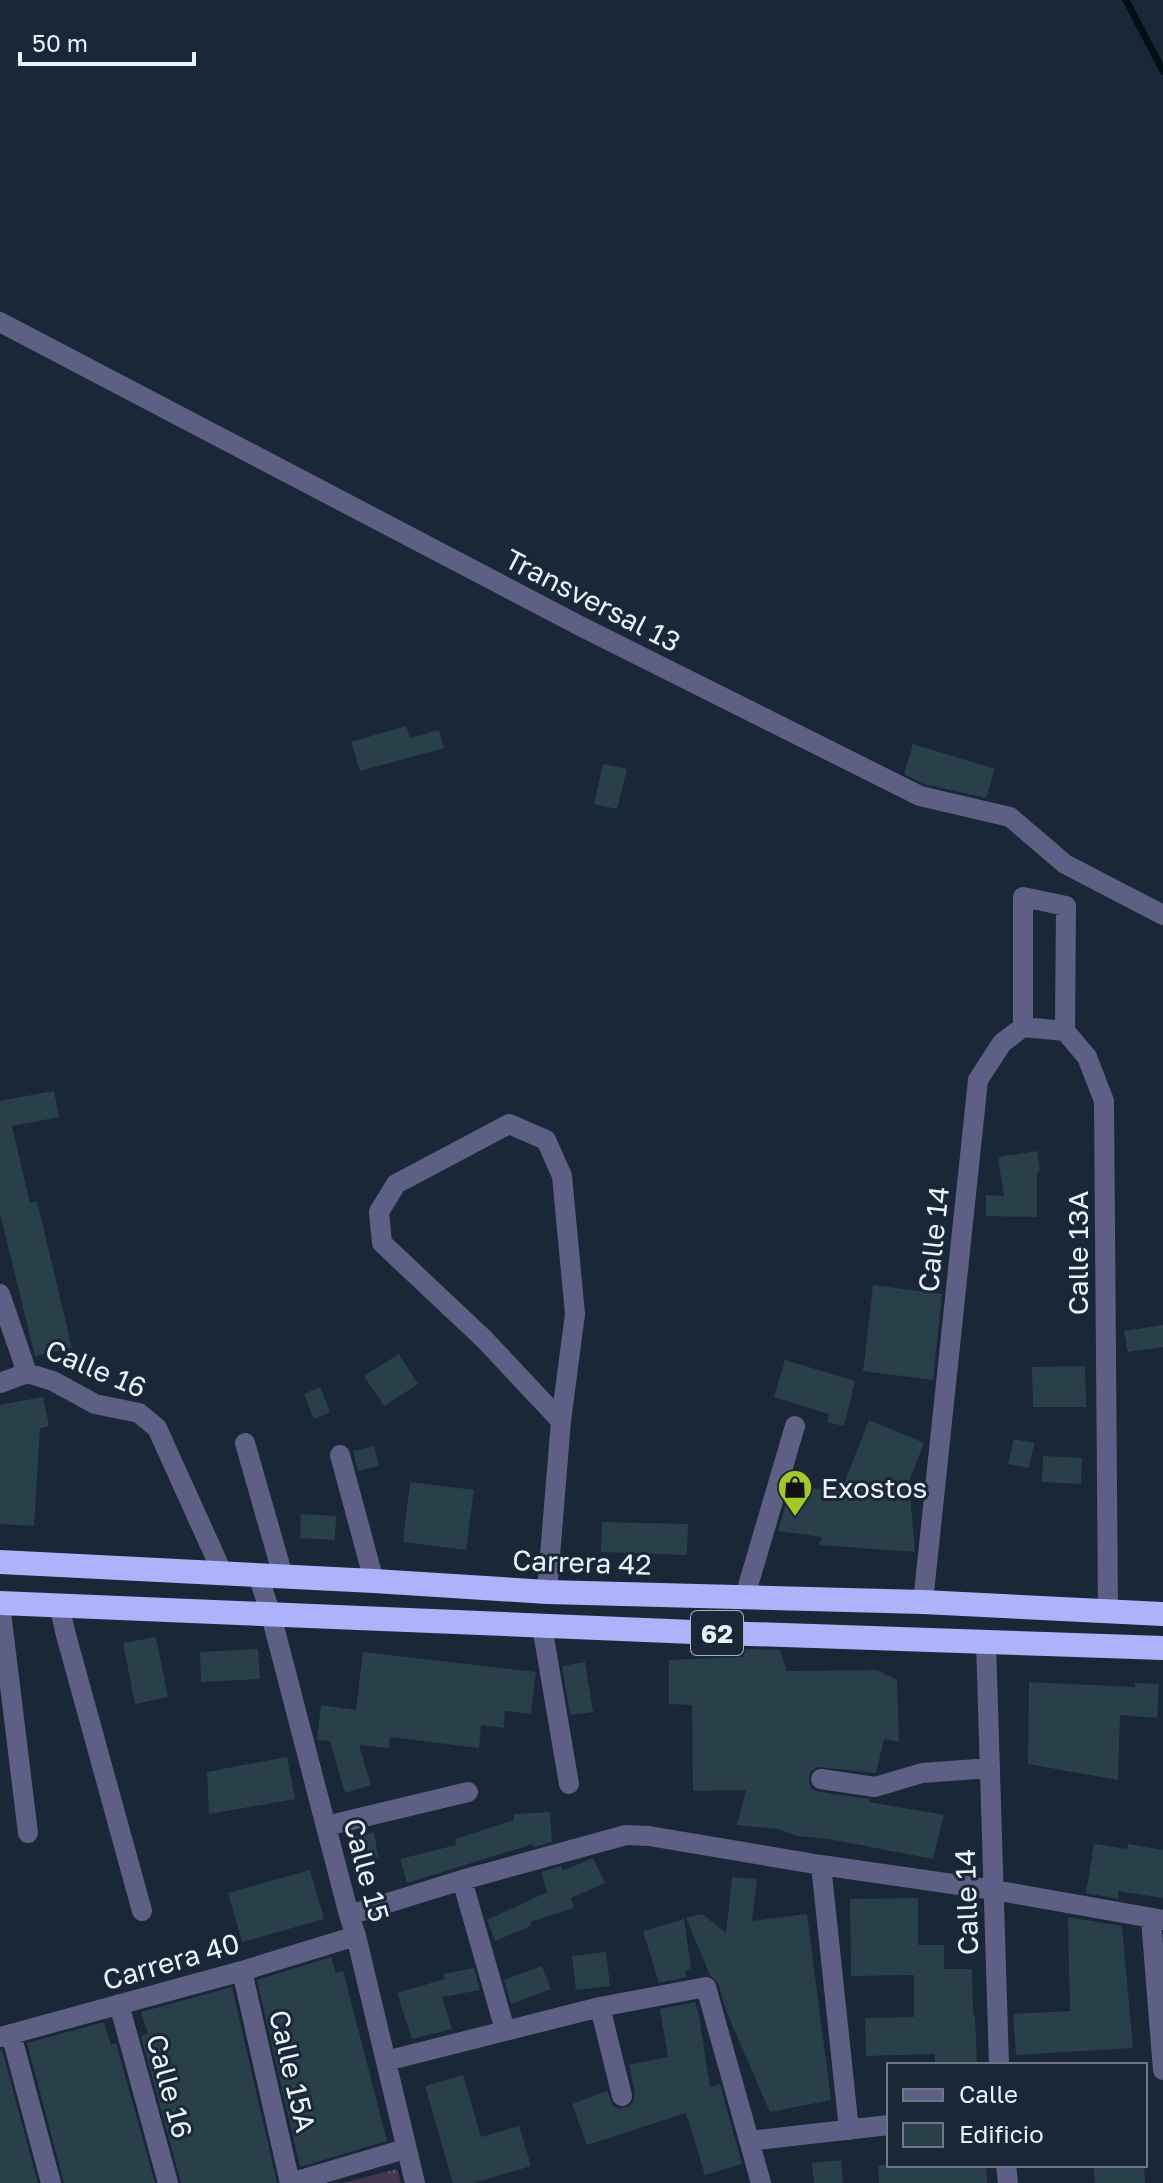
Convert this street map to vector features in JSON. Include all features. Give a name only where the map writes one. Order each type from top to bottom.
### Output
[{"type":"highway","name":"Carrera 42","points":[[0,1562],[547,1592],[923,1602],[1163,1614]]},
{"type":"highway","name":"62","points":[[0,1603],[1163,1648]]},
{"type":"street","name":"Transversal 13","points":[[0,322],[580,626],[920,796],[1010,817],[1065,864],[1163,915]]},
{"type":"street","points":[[1023,897],[1066,906],[1065,1031],[1023,1027],[1023,897]]},
{"type":"street","name":"Calle 14","points":[[923,1602],[978,1080],[1002,1043],[1023,1027]]},
{"type":"street","name":"Calle 13A","points":[[1065,1031],[1087,1057],[1104,1101],[1108,1611]]},
{"type":"street","points":[[547,1592],[561,1421],[575,1314],[562,1176],[546,1140],[509,1124],[396,1184],[379,1212],[382,1243],[484,1339],[561,1421]]},
{"type":"street","name":"Calle 16","points":[[0,1294],[27,1373],[53,1381],[95,1404],[139,1413],[157,1428],[223,1574]]},
{"type":"street","points":[[0,1383],[27,1373]]},
{"type":"street","points":[[745,1596],[795,1426]]},
{"type":"street","points":[[245,1443],[283,1576]]},
{"type":"street","points":[[340,1455],[374,1581]]},
{"type":"street","name":"Calle 15","points":[[258,1575],[356,1936],[415,2183]]},
{"type":"street","points":[[0,1603],[28,1833]]},
{"type":"street","points":[[59,1605],[142,1911]]},
{"type":"street","points":[[542,1626],[569,1784]]},
{"type":"street","name":"Calle 14","points":[[986,1642],[999,2063]]},
{"type":"street","points":[[821,1779],[875,1787],[922,1773],[990,1768]]},
{"type":"street","points":[[326,1826],[468,1792]]},
{"type":"street","points":[[349,1915],[626,1835],[649,1836],[994,1890],[1157,1919],[1163,2070]]},
{"type":"street","points":[[821,1865],[849,2130]]},
{"type":"street","points":[[462,1880],[505,2030]]},
{"type":"street","name":"Carrera 40","points":[[5,2036],[242,1971],[356,1936]]},
{"type":"street","name":"Calle 15A","points":[[242,1971],[290,2183]]},
{"type":"street","points":[[386,2061],[600,2007],[706,1987],[761,2183]]},
{"type":"street","name":"Calle 16","points":[[119,2004],[168,2183]]},
{"type":"street","points":[[600,2007],[622,2096]]},
{"type":"street","points":[[5,2036],[51,2183]]},
{"type":"street","points":[[749,2141],[887,2125]]},
{"type":"street","points":[[290,2183],[405,2149]]},
{"type":"green space","points":[[397,2169],[401,2183],[342,2183]]},
{"type":"building","points":[[406,726],[410,738],[439,730],[444,748],[360,771],[351,742]]},
{"type":"building","points":[[913,744],[995,769],[986,798],[924,784],[904,774]]},
{"type":"building","points":[[603,764],[627,769],[617,809],[594,804]]},
{"type":"building","points":[[54,1091],[59,1117],[12,1126],[30,1203],[37,1201],[72,1348],[35,1356],[0,1214],[0,1101]]},
{"type":"building","points":[[1037,1151],[1040,1171],[1037,1172],[1037,1217],[986,1216],[986,1195],[1004,1196],[998,1157]]},
{"type":"building","points":[[873,1285],[942,1294],[933,1380],[863,1371]]},
{"type":"building","points":[[1163,1325],[1163,1347],[1128,1352],[1124,1331]]},
{"type":"building","points":[[399,1354],[418,1384],[384,1406],[364,1376]]},
{"type":"building","points":[[785,1360],[855,1381],[844,1426],[827,1422],[829,1414],[774,1397]]},
{"type":"building","points":[[1085,1366],[1086,1407],[1033,1407],[1032,1367]]},
{"type":"building","points":[[320,1387],[330,1412],[314,1419],[304,1394]]},
{"type":"building","points":[[43,1397],[49,1426],[40,1428],[34,1526],[0,1524],[0,1405]]},
{"type":"building","points":[[869,1420],[924,1443],[909,1481],[915,1552],[819,1545],[822,1537],[778,1531],[791,1486],[841,1491]]},
{"type":"building","points":[[1014,1439],[1034,1443],[1029,1468],[1008,1464]]},
{"type":"building","points":[[374,1446],[379,1466],[358,1471],[353,1451]]},
{"type":"building","points":[[1043,1456],[1082,1458],[1081,1484],[1042,1482]]},
{"type":"building","points":[[410,1482],[474,1490],[466,1550],[403,1542]]},
{"type":"building","points":[[301,1514],[336,1516],[335,1540],[300,1538]]},
{"type":"building","points":[[602,1522],[688,1524],[687,1555],[601,1552]]},
{"type":"building","points":[[156,1637],[168,1697],[135,1704],[123,1643]]},
{"type":"building","points":[[258,1649],[260,1679],[201,1682],[200,1652]]},
{"type":"building","points":[[746,1649],[780,1650],[787,1671],[877,1670],[897,1680],[899,1742],[884,1739],[876,1773],[817,1767],[810,1772],[809,1783],[812,1789],[819,1792],[944,1815],[933,1859],[798,1836],[778,1829],[737,1825],[746,1790],[693,1791],[692,1705],[669,1704],[669,1660],[743,1657]]},
{"type":"building","points":[[363,1652],[536,1672],[531,1714],[505,1711],[504,1728],[481,1725],[479,1748],[390,1737],[389,1748],[359,1745],[371,1785],[345,1793],[330,1741],[317,1740],[321,1705],[356,1710]]},
{"type":"building","points":[[585,1662],[593,1712],[570,1715],[562,1666]]},
{"type":"building","points":[[1029,1682],[1135,1687],[1135,1683],[1159,1684],[1157,1718],[1120,1715],[1118,1780],[1028,1764]]},
{"type":"building","points":[[287,1757],[295,1799],[209,1814],[207,1772]]},
{"type":"building","points":[[550,1812],[552,1842],[533,1847],[533,1844],[407,1883],[400,1859],[456,1845],[455,1839],[514,1820],[514,1814]]},
{"type":"building","points":[[374,1832],[378,1857],[360,1861],[356,1836]]},
{"type":"building","points":[[1094,1844],[1127,1849],[1128,1844],[1163,1850],[1163,1898],[1118,1891],[1119,1899],[1086,1893]]},
{"type":"building","points":[[593,1858],[605,1883],[571,1898],[574,1908],[530,1922],[531,1926],[495,1941],[487,1920],[547,1892],[541,1872],[561,1866],[562,1871]]},
{"type":"building","points":[[310,1870],[324,1919],[242,1942],[228,1893]]},
{"type":"building","points":[[732,1877],[757,1879],[752,1921],[807,1914],[831,2100],[770,2112],[727,2013],[718,1983],[710,1975],[686,1918],[702,1914],[726,1933]]},
{"type":"building","points":[[918,1898],[918,1945],[944,1945],[944,1969],[972,1969],[977,2063],[935,2063],[935,2054],[866,2056],[865,2018],[914,2017],[914,1975],[851,1976],[850,1899]]},
{"type":"building","points":[[1068,1917],[1122,1926],[1133,2048],[1016,2055],[1013,2014],[1070,2011]]},
{"type":"building","points":[[684,1919],[691,1968],[685,1971],[687,1977],[659,1983],[643,1931]]},
{"type":"building","points":[[606,1952],[610,1986],[576,1990],[572,1956]]},
{"type":"building","points":[[331,1957],[336,1973],[343,1971],[387,2141],[300,2167],[257,1980]]},
{"type":"building","points":[[542,1966],[551,1989],[511,2004],[504,1980]]},
{"type":"building","points":[[474,1968],[480,1990],[442,1997],[452,2029],[412,2039],[397,1993],[445,1979],[444,1974]]},
{"type":"building","points":[[232,1987],[277,2183],[181,2183],[141,2036],[148,2034],[141,2012]]},
{"type":"building","points":[[695,2002],[710,2087],[720,2084],[742,2164],[705,2175],[686,2113],[587,2145],[572,2104],[607,2091],[613,2106],[619,2109],[630,2106],[635,2094],[629,2065],[668,2057],[660,2009]]},
{"type":"building","points":[[104,2022],[111,2045],[116,2043],[155,2183],[64,2183],[27,2043]]},
{"type":"building","points":[[2,2050],[38,2183],[0,2183]]},
{"type":"building","points":[[463,2075],[481,2137],[519,2126],[531,2166],[473,2183],[453,2183],[425,2086]]},
{"type":"building","points":[[841,2160],[843,2183],[814,2183],[812,2163]]},
{"type":"building","points":[[878,2165],[986,2167],[987,2183],[879,2183]]},
{"type":"building","points":[[1093,2167],[1144,2167],[1145,2183],[1095,2183]]},
{"type":"waterway","points":[[1126,0],[1163,71]]},
{"type":"place","name":"Exostos","points":[[795,1518]]}]
